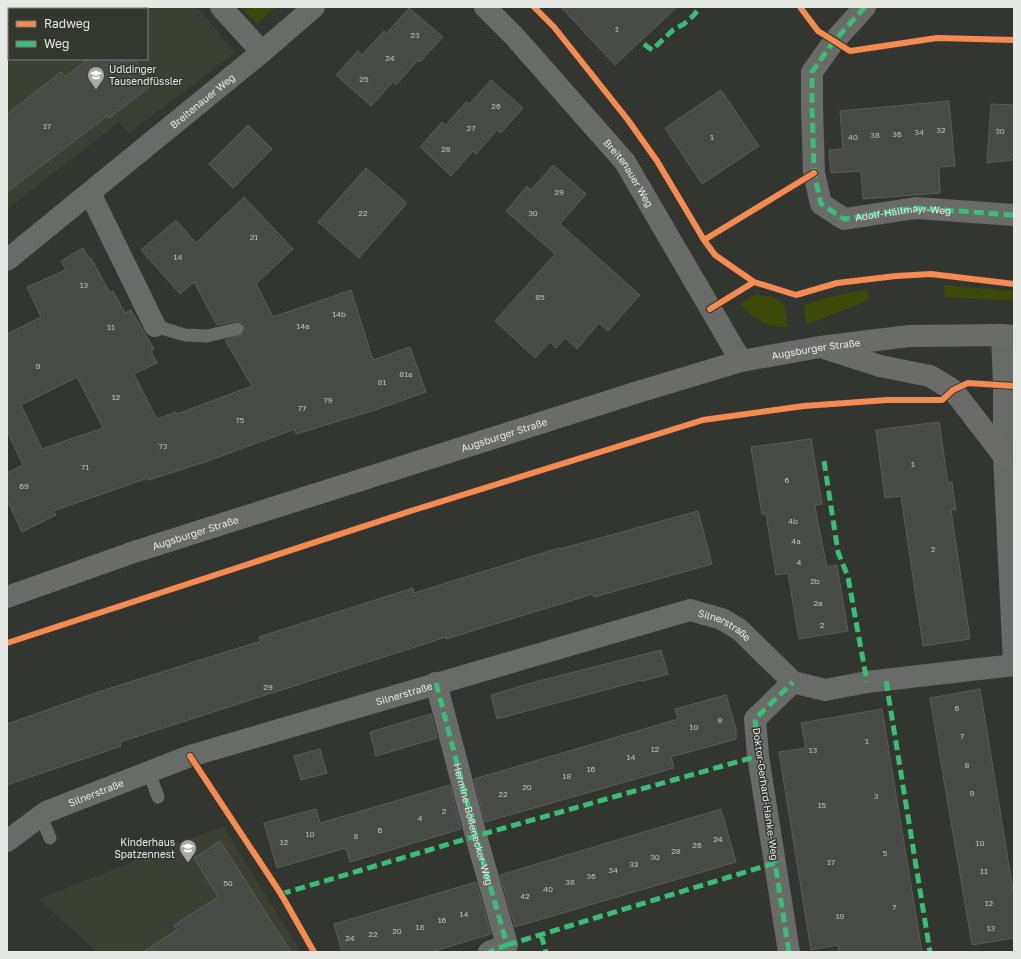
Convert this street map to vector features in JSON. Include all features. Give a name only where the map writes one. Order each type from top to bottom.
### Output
[{"type":"main road","name":"Augsburger Straße","points":[[7,596],[134,552],[638,392],[741,361],[820,346],[909,336],[1008,336]]},
{"type":"main road","points":[[820,346],[880,366],[930,376],[954,390],[1004,456]]},
{"type":"street","points":[[222,7],[262,52]]},
{"type":"street","name":"Breitenauer Weg","points":[[7,260],[262,52],[314,7]]},
{"type":"street","name":"Breitenauer Weg","points":[[485,7],[520,42],[625,162],[741,361]]},
{"type":"street","name":"Adolf-Hällmayr-Weg","points":[[865,7],[834,41],[812,72],[814,173],[822,204],[844,219],[916,208],[1014,215]]},
{"type":"street","points":[[90,193],[155,326]]},
{"type":"street","points":[[793,682],[825,690],[867,682],[1014,664],[1004,456],[1004,385],[1008,336]]},
{"type":"street","name":"Silnerstraße","points":[[7,841],[46,812],[190,756],[690,610],[722,619],[740,630],[793,682]]},
{"type":"street","name":"Doktor-Gerhard-Hanke-Weg","points":[[790,952],[758,756],[755,719],[793,682]]},
{"type":"street","name":"Hermine-Bößenecker-Weg","points":[[436,683],[476,836],[507,945],[489,952]]},
{"type":"lane","points":[[155,326],[185,335],[207,336],[237,329]]},
{"type":"lane","points":[[149,772],[158,797]]},
{"type":"lane","points":[[41,816],[50,838]]},
{"type":"shaded area","name":"Udldinger Tausendfüssler","points":[[197,7],[235,53],[129,133],[119,122],[7,209],[7,26],[8,60],[148,60],[148,8],[100,8]]},
{"type":"shaded area","name":"Kinderhaus Spatzennest","points":[[223,826],[301,952],[97,952],[39,899]]},
{"type":"green space","points":[[7,7],[101,7],[8,8],[7,26]]},
{"type":"green space","points":[[241,7],[275,7],[257,24]]},
{"type":"green space","points":[[944,285],[1014,291],[1014,301],[945,297]]},
{"type":"green space","points":[[868,289],[869,300],[806,324],[804,305],[826,298]]},
{"type":"green space","points":[[754,295],[772,297],[780,301],[785,308],[787,327],[770,326],[754,317],[740,304]]},
{"type":"building","points":[[561,7],[677,7],[615,65]]},
{"type":"building","points":[[409,8],[443,37],[420,62],[418,60],[396,85],[393,82],[371,106],[336,75],[358,51],[362,55],[384,31],[387,33]]},
{"type":"building","points":[[87,60],[135,60],[153,84],[109,118],[107,116],[7,192],[7,114],[61,72],[65,77]]},
{"type":"building","points":[[491,80],[523,108],[501,133],[497,130],[476,154],[473,151],[451,176],[420,147],[442,122],[445,126],[466,102],[469,104]]},
{"type":"building","points":[[721,90],[759,146],[702,184],[665,128]]},
{"type":"building","points":[[949,101],[955,166],[939,167],[940,193],[863,199],[861,171],[831,173],[829,150],[843,149],[840,111]]},
{"type":"building","points":[[991,104],[1014,105],[1014,159],[1012,160],[987,163]]},
{"type":"building","points":[[248,125],[272,149],[233,188],[209,164]]},
{"type":"building","points":[[553,165],[586,194],[560,224],[640,295],[608,331],[599,323],[577,349],[565,338],[556,348],[550,342],[535,358],[495,321],[555,254],[506,211],[527,186],[531,190]]},
{"type":"building","points":[[366,168],[407,203],[359,258],[318,222]]},
{"type":"building","points":[[244,197],[293,249],[256,284],[273,317],[351,290],[373,360],[410,347],[426,392],[378,409],[296,434],[295,429],[208,461],[149,480],[148,478],[53,511],[56,515],[22,532],[7,500],[7,473],[23,465],[7,431],[7,334],[41,317],[27,287],[66,270],[61,261],[83,248],[90,259],[91,258],[110,293],[113,291],[125,313],[131,310],[154,349],[151,351],[157,363],[134,374],[157,419],[176,412],[177,414],[252,386],[225,340],[242,335],[245,331],[243,324],[236,321],[217,325],[194,282],[180,294],[141,250],[176,220],[196,243]],"holes":[[[77,377],[103,428],[42,449],[21,405]]]},
{"type":"building","points":[[939,422],[948,483],[952,482],[956,510],[951,510],[970,639],[923,646],[901,496],[885,498],[876,430]]},
{"type":"building","points":[[811,439],[822,504],[815,505],[819,528],[827,567],[837,565],[848,631],[799,639],[788,573],[776,575],[766,514],[762,514],[751,447]]},
{"type":"building","points":[[698,511],[712,564],[594,597],[593,594],[446,639],[446,637],[120,742],[121,746],[7,785],[7,724],[101,691],[261,641],[259,637],[413,588],[414,593],[559,548],[560,549]]},
{"type":"building","points":[[661,650],[668,674],[497,719],[491,695],[542,680]]},
{"type":"building","points":[[980,689],[1014,896],[1014,938],[972,945],[930,698]]},
{"type":"building","points":[[726,695],[736,729],[736,739],[671,757],[674,768],[485,822],[474,779],[678,719],[675,709]]},
{"type":"building","points":[[882,709],[922,952],[839,952],[838,945],[811,950],[779,752],[806,748],[801,723]]},
{"type":"building","points":[[431,714],[437,738],[376,756],[370,732]]},
{"type":"building","points":[[320,749],[327,773],[301,780],[294,756]]},
{"type":"building","points":[[450,785],[461,829],[350,862],[346,848],[277,868],[264,823],[316,809],[320,823]]},
{"type":"building","points":[[721,809],[736,862],[515,927],[500,875]]},
{"type":"building","points":[[220,841],[291,952],[143,952],[177,930],[174,925],[218,897],[194,858]]},
{"type":"building","points":[[476,882],[491,934],[431,952],[342,952],[334,924]]},
{"type":"marked path","points":[[644,44],[652,50],[673,30],[684,24],[700,7]]},
{"type":"marked path","points":[[865,7],[834,41],[812,72],[814,173],[821,204],[844,219],[916,208],[1014,215]]},
{"type":"marked path","points":[[824,461],[838,552],[848,577],[867,682]]},
{"type":"marked path","points":[[886,681],[930,952]]},
{"type":"marked path","points":[[789,952],[758,756],[755,719],[793,682]]},
{"type":"marked path","points":[[436,683],[476,836],[507,945],[489,952]]},
{"type":"marked path","points":[[281,894],[476,836],[758,756]]},
{"type":"marked path","points":[[507,945],[775,863]]},
{"type":"marked path","points":[[541,935],[546,952]]},
{"type":"cycle path","points":[[534,7],[554,27],[628,120],[657,161],[704,240],[715,255],[754,282],[796,295],[837,283],[896,276],[931,274],[1014,284]]},
{"type":"cycle path","points":[[800,7],[818,31],[850,51],[937,38],[1014,40]]},
{"type":"cycle path","points":[[704,240],[814,173]]},
{"type":"cycle path","points":[[710,309],[754,282]]},
{"type":"cycle path","points":[[7,643],[417,509],[703,420],[804,406],[887,400],[942,400],[953,390],[968,383],[1014,386]]},
{"type":"cycle path","points":[[190,756],[281,894],[314,952]]},
{"type":"place","name":"Udldinger Tausendfüssler","points":[[96,90]]},
{"type":"place","name":"Kinderhaus Spatzennest","points":[[188,863]]}]
